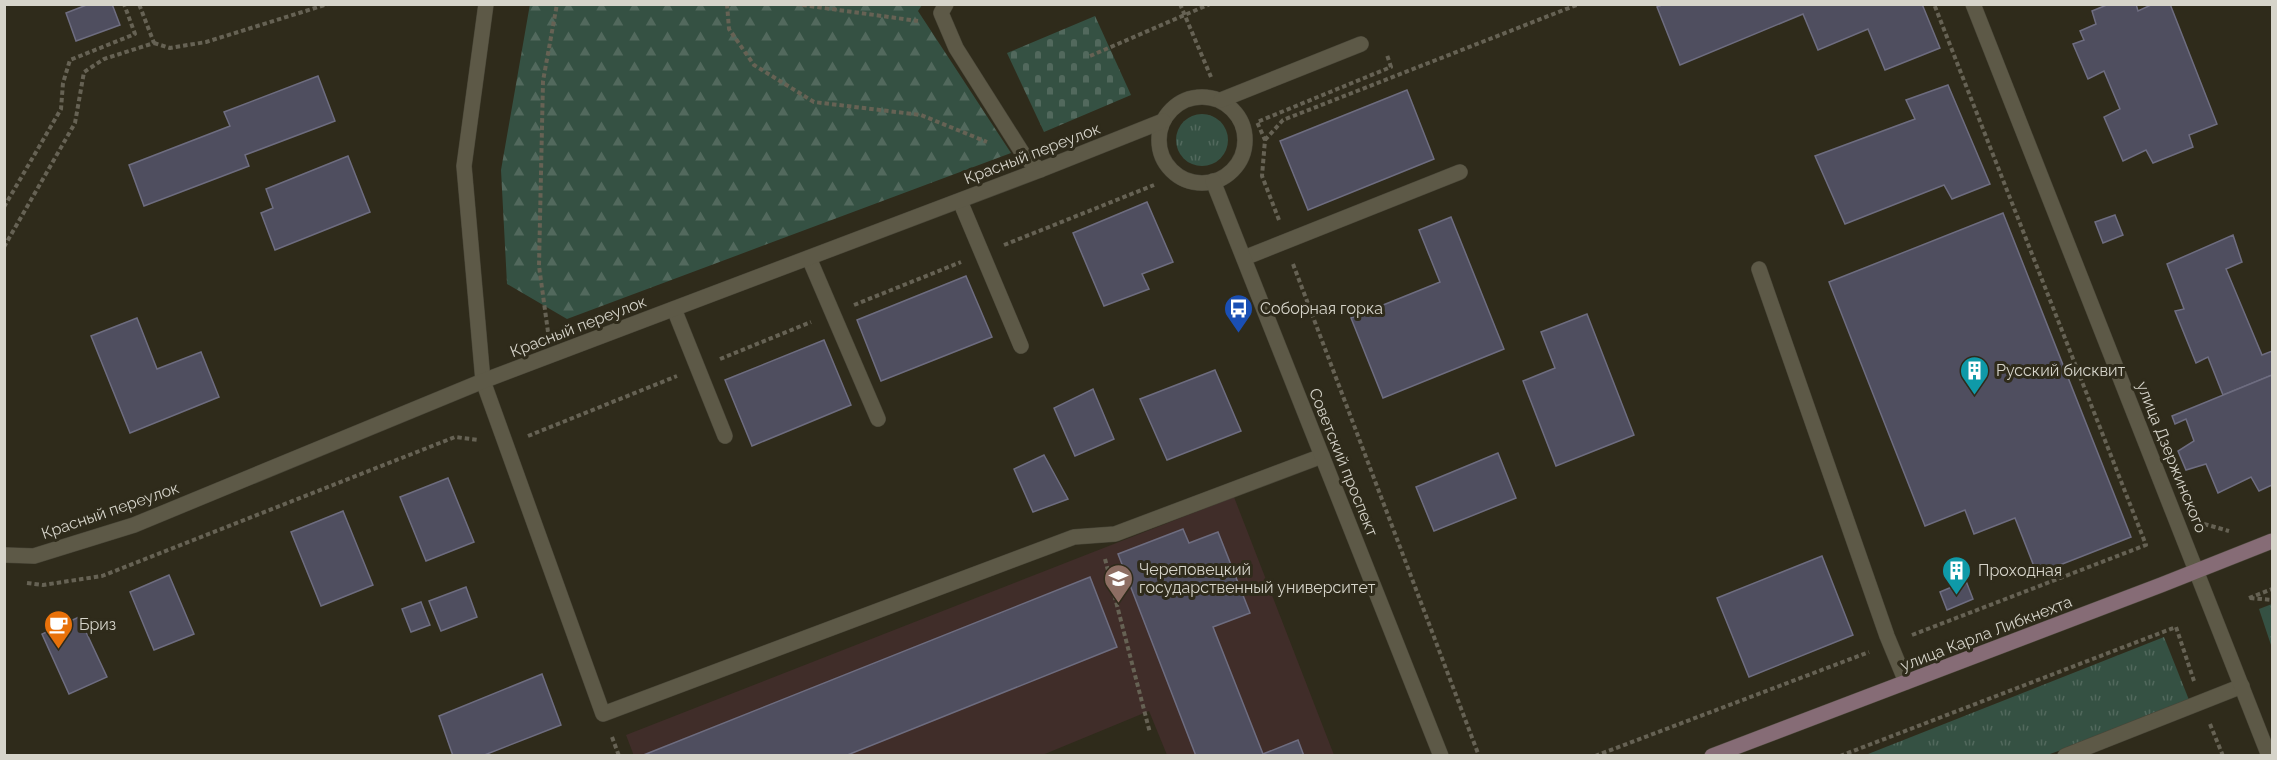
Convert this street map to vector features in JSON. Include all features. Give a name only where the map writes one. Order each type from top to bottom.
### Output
[{"type":"main road","name":"улица Карла Либкнехта","points":[[1712,756],[2272,541]]},
{"type":"street","points":[[486,4],[464,166],[483,381],[603,714],[1074,537],[1115,534],[1322,456]]},
{"type":"street","points":[[946,4],[941,13],[956,48],[1025,157],[1040,170]]},
{"type":"street","name":"улица Дзержинского","points":[[1973,4],[2270,756]]},
{"type":"street","points":[[1221,100],[1361,44]]},
{"type":"street","points":[[1201,96],[1221,100],[1236,112],[1245,130],[1245,149],[1237,167],[1222,180],[1203,184],[1183,180],[1168,168],[1159,151],[1159,131],[1163,121],[1167,113],[1183,101],[1201,96]]},
{"type":"street","name":"Красный переулок","points":[[4,555],[34,556],[134,525],[483,381],[960,201],[1163,121]]},
{"type":"street","points":[[1244,258],[1460,172]]},
{"type":"street","name":"Советский проспект","points":[[1213,182],[1441,756]]},
{"type":"street","points":[[960,201],[1021,346]]},
{"type":"street","points":[[810,258],[878,419]]},
{"type":"street","points":[[1759,269],[1887,636],[1906,682]]},
{"type":"street","points":[[674,309],[725,436]]},
{"type":"street","points":[[2065,756],[2242,687]]},
{"type":"path","points":[[4,207],[61,109],[63,83],[70,60],[135,34],[124,4]]},
{"type":"path","points":[[139,4],[154,43]]},
{"type":"path","points":[[4,247],[75,123],[84,72],[104,59],[154,43],[170,48],[206,42],[328,4]]},
{"type":"path","points":[[549,339],[539,266],[543,81],[557,4]]},
{"type":"path","points":[[727,4],[729,29],[754,65],[814,102],[921,115],[1025,157]]},
{"type":"path","points":[[795,4],[946,25]]},
{"type":"path","points":[[1180,4],[1214,83]]},
{"type":"path","points":[[1090,56],[1210,4]]},
{"type":"path","points":[[1265,140],[1283,120],[1579,4]]},
{"type":"path","points":[[1934,4],[2146,545]]},
{"type":"path","points":[[1386,55],[1391,67],[1257,122],[1265,140],[1262,176],[1346,406],[1479,756]]},
{"type":"path","points":[[21,582],[42,585],[102,576],[455,437],[506,445],[1154,185]]},
{"type":"path","points":[[2201,523],[2230,531]]},
{"type":"path","points":[[1099,535],[1149,732]]},
{"type":"path","points":[[2272,589],[2249,597],[2272,600]]},
{"type":"path","points":[[1840,756],[2176,627]]},
{"type":"shaded area","name":"Череповецкий государственный университет","points":[[1234,497],[1334,755],[1167,755],[1149,711],[1040,756],[634,756],[626,735]]},
{"type":"green space","points":[[530,4],[922,5],[918,11],[1011,153],[567,319],[507,284],[501,170]]},
{"type":"green space","points":[[1095,16],[1131,95],[1044,132],[1007,53]]},
{"type":"green space","points":[[1202,114],[1216,118],[1224,126],[1228,140],[1224,154],[1216,162],[1202,166],[1188,162],[1180,154],[1176,140],[1180,126],[1188,118]]},
{"type":"green space","points":[[2272,604],[2272,648],[2259,609]]},
{"type":"green space","points":[[2164,637],[2191,705],[2047,755],[1863,756]]},
{"type":"building","points":[[89,4],[112,4],[120,25],[76,41],[66,13]]},
{"type":"building","points":[[1664,4],[1922,4],[1940,48],[1885,70],[1868,29],[1818,50],[1803,14],[1680,65],[1657,7]]},
{"type":"building","points":[[2109,4],[2136,4],[2138,11],[2153,4],[2170,4],[2217,124],[2189,135],[2193,147],[2153,163],[2146,150],[2123,161],[2104,117],[2120,109],[2104,71],[2088,79],[2073,44],[2084,40],[2080,31],[2096,24],[2092,11]]},
{"type":"building","points":[[318,76],[335,121],[245,155],[249,166],[144,206],[129,165],[230,126],[224,112]]},
{"type":"building","points":[[1948,85],[1990,184],[1952,199],[1944,185],[1845,224],[1815,156],[1915,119],[1906,100]]},
{"type":"building","points":[[1407,90],[1434,159],[1308,210],[1280,141]]},
{"type":"building","points":[[348,156],[370,212],[275,250],[261,213],[273,208],[266,189]]},
{"type":"building","points":[[1147,202],[1173,262],[1142,274],[1149,289],[1104,306],[1073,233]]},
{"type":"building","name":"Русский бисквит","points":[[2003,213],[2131,537],[2037,574],[2015,518],[1974,534],[1965,510],[1925,526],[1829,282]]},
{"type":"building","points":[[2115,215],[2123,235],[2103,243],[2095,222]]},
{"type":"building","points":[[1451,217],[1504,349],[1383,398],[1351,318],[1440,282],[1419,230]]},
{"type":"building","points":[[2233,235],[2242,262],[2226,269],[2262,355],[2272,351],[2272,375],[2223,395],[2208,357],[2196,363],[2175,311],[2184,309],[2167,264]]},
{"type":"building","points":[[966,276],[992,337],[881,381],[857,320]]},
{"type":"building","points":[[1587,314],[1634,435],[1556,466],[1523,381],[1555,368],[1541,332]]},
{"type":"building","points":[[137,318],[157,369],[201,352],[219,397],[130,433],[91,336]]},
{"type":"building","points":[[824,340],[851,405],[752,446],[725,380]]},
{"type":"building","points":[[1215,370],[1241,431],[1167,460],[1140,399]]},
{"type":"building","points":[[2272,375],[2272,485],[2259,491],[2251,477],[2218,493],[2206,464],[2186,470],[2178,451],[2194,441],[2186,419],[2175,424],[2172,416]]},
{"type":"building","points":[[1093,389],[1114,439],[1075,456],[1054,408]]},
{"type":"building","points":[[1498,453],[1516,498],[1434,531],[1416,487]]},
{"type":"building","points":[[1044,455],[1068,499],[1033,512],[1014,469]]},
{"type":"building","points":[[448,478],[474,542],[426,561],[400,497]]},
{"type":"building","points":[[343,511],[373,585],[321,606],[291,532]]},
{"type":"building","points":[[1183,529],[1189,543],[1218,532],[1250,613],[1213,627],[1263,754],[1298,740],[1304,756],[1196,756],[1118,554]]},
{"type":"building","points":[[1822,556],[1853,635],[1749,677],[1717,598]]},
{"type":"building","points":[[169,575],[194,634],[154,650],[130,592]]},
{"type":"building","points":[[1090,577],[1117,647],[845,756],[641,756]]},
{"type":"building","name":"Проходная","points":[[1966,581],[1973,599],[1947,610],[1940,592]]},
{"type":"building","points":[[466,587],[477,617],[441,631],[429,601]]},
{"type":"building","points":[[421,602],[430,625],[411,632],[402,609]]},
{"type":"building","points":[[79,617],[107,677],[69,694],[42,634]]},
{"type":"building","points":[[542,674],[561,725],[482,756],[453,756],[439,716]]},
{"type":"place","name":"Соборная горка","points":[[1239,334]]},
{"type":"place","name":"Русский бисквит","points":[[1975,396]]},
{"type":"place","name":"Проходная","points":[[1957,596]]},
{"type":"place","name":"Череповецкий государственный университет","points":[[1118,604]]},
{"type":"place","name":"Бриз","points":[[58,650]]}]
